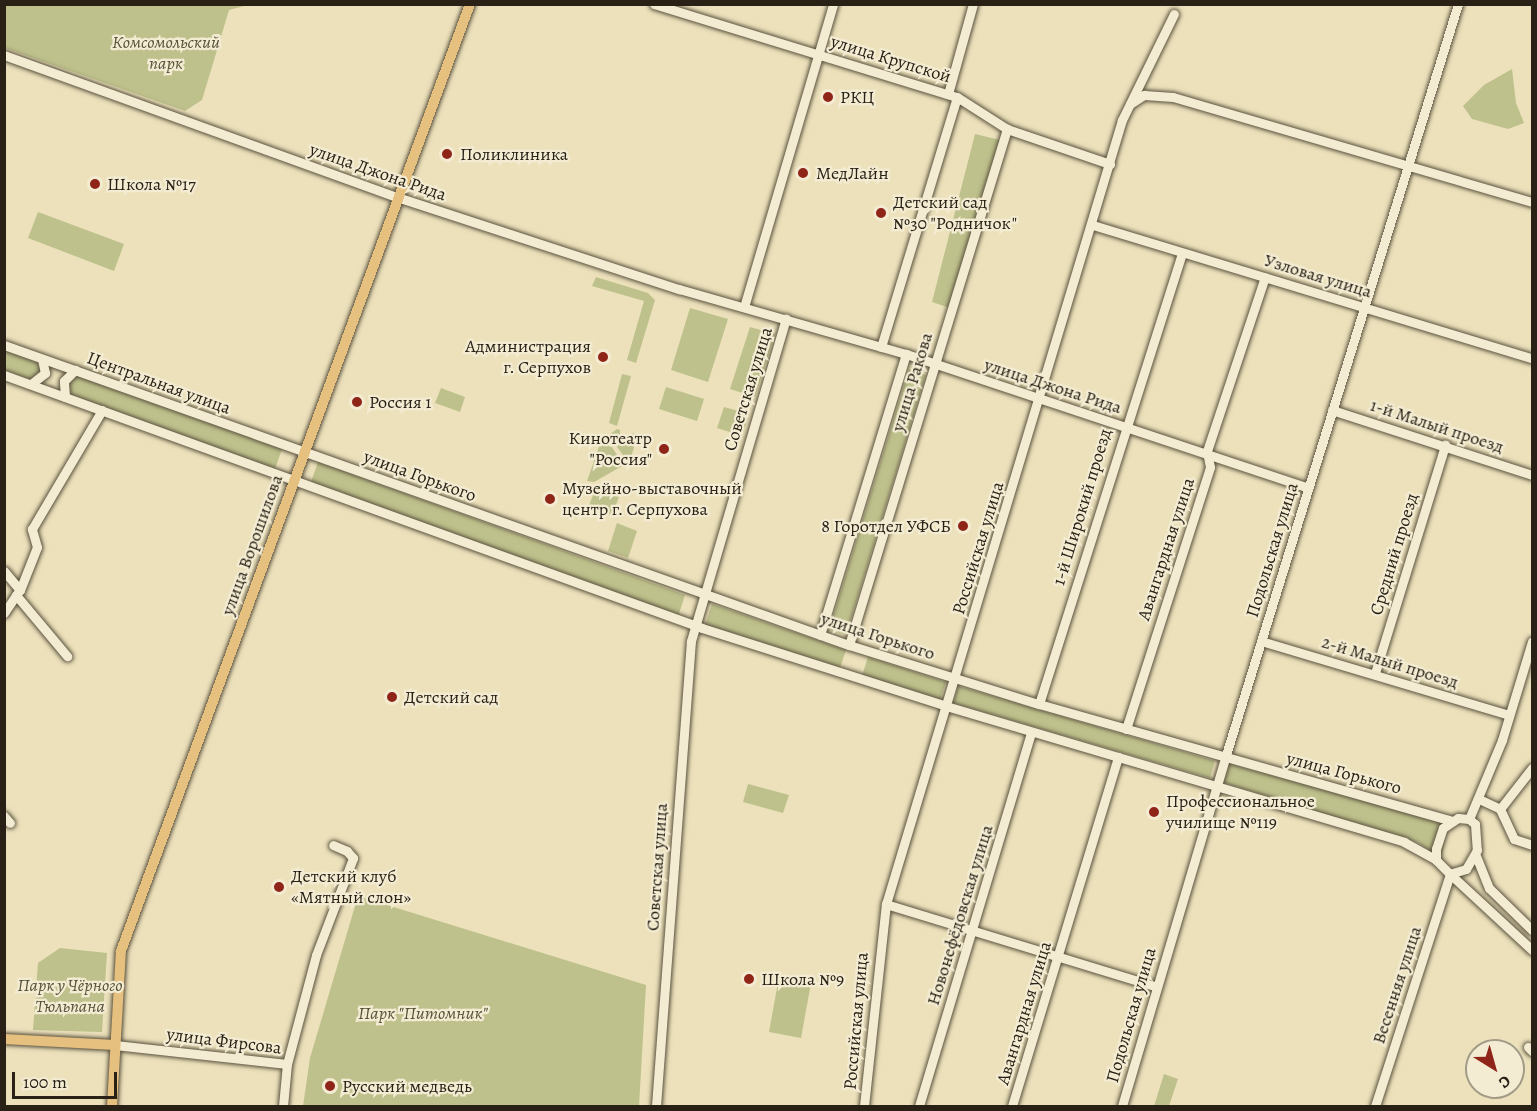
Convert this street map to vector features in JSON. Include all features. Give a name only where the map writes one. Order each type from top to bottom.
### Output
[{"type":"main road","name":"улица Ворошилова","points":[[112,1107],[121,951],[293,479],[470,4]]},
{"type":"main road","points":[[4,1038],[115,1045]]},
{"type":"street","name":"улица Крупской","points":[[654,4],[952,96],[1007,129],[1110,164]]},
{"type":"street","name":"Советская улица","points":[[656,1107],[683,729],[694,625],[786,320],[744,307],[833,4]]},
{"type":"street","points":[[881,346],[952,96],[973,4]]},
{"type":"street","name":"Подольская улица","points":[[1122,1107],[1216,787],[1458,4]]},
{"type":"street","name":"Российская улица","points":[[864,1107],[886,904],[1037,400],[1093,225],[1126,107],[1174,14]]},
{"type":"street","name":"улица Джона Рида","points":[[4,55],[397,197],[744,307]]},
{"type":"street","points":[[1126,107],[1144,95],[1162,94],[1533,202]]},
{"type":"street","name":"улица Ракова","points":[[849,645],[1007,129]]},
{"type":"street","name":"Узловая улица","points":[[1093,225],[1533,358]]},
{"type":"street","name":"1-й Широкий проезд","points":[[1039,704],[1125,426],[1182,252]]},
{"type":"street","name":"Авангардная улица","points":[[1126,729],[1210,467],[1207,451],[1264,277]]},
{"type":"street","name":"улица Джона Рида","points":[[786,320],[906,354],[1037,400],[1207,451],[1308,488]]},
{"type":"street","name":"Центральная улица","points":[[4,345],[303,453]]},
{"type":"street","name":"улица Ракова","points":[[820,635],[906,354]]},
{"type":"street","points":[[31,384],[45,373],[42,359]]},
{"type":"street","points":[[65,397],[64,381],[75,370]]},
{"type":"street","points":[[4,375],[694,625],[1031,732],[1404,842],[1436,860],[1533,950]]},
{"type":"street","points":[[4,612],[18,592],[37,547],[32,529],[102,410]]},
{"type":"street","name":"1-й Малый проезд","points":[[1332,410],[1533,475]]},
{"type":"street","name":"Средний проезд","points":[[1375,673],[1445,445]]},
{"type":"street","name":"улица Горького","points":[[303,453],[820,635],[955,679],[1225,758],[1453,821]]},
{"type":"street","points":[[4,571],[67,656]]},
{"type":"street","name":"2-й Малый проезд","points":[[1261,641],[1375,673],[1509,715]]},
{"type":"street","points":[[1469,819],[1479,799],[1533,641]]},
{"type":"street","name":"Новонефёдовская улица","points":[[919,1107],[1031,732]]},
{"type":"street","name":"Авангардная улица","points":[[1012,1107],[1118,757]]},
{"type":"street","points":[[1500,809],[1533,768]]},
{"type":"street","points":[[1479,799],[1500,809],[1514,838],[1533,844]]},
{"type":"street","points":[[1436,860],[1439,837],[1453,821],[1469,819]]},
{"type":"street","points":[[1469,819],[1478,836],[1476,856],[1494,893],[1533,930]]},
{"type":"street","points":[[287,1064],[316,955],[353,858],[348,851],[333,845]]},
{"type":"street","points":[[1450,874],[1466,869],[1476,856]]},
{"type":"street","name":"Весенняя улица","points":[[1378,1105],[1450,874]]},
{"type":"street","points":[[886,904],[1157,987]]},
{"type":"street","name":"улица Фирсова","points":[[115,1045],[287,1064],[283,1107]]},
{"type":"green space","name":"Комсомольский парк","points":[[5,4],[248,5],[229,10],[202,100],[185,111],[5,48]]},
{"type":"green space","points":[[1512,69],[1516,103],[1524,123],[1508,129],[1472,119],[1463,106],[1484,85]]},
{"type":"green space","points":[[975,134],[1000,140],[950,308],[932,302]]},
{"type":"green space","points":[[38,212],[124,244],[114,271],[28,238]]},
{"type":"green space","points":[[596,277],[648,293],[655,300],[636,363],[627,360],[644,301],[592,286]]},
{"type":"green space","points":[[690,308],[728,319],[708,382],[671,370]]},
{"type":"green space","points":[[750,327],[775,334],[755,397],[730,389]]},
{"type":"green space","points":[[4,348],[37,360],[41,373],[36,378],[28,379],[5,370]]},
{"type":"green space","points":[[909,369],[926,375],[846,635],[829,630]]},
{"type":"green space","points":[[622,374],[631,376],[617,426],[609,423]]},
{"type":"green space","points":[[80,375],[282,449],[275,469],[72,396],[68,383]]},
{"type":"green space","points":[[666,387],[704,399],[697,421],[659,409]]},
{"type":"green space","points":[[441,388],[465,397],[460,412],[435,403]]},
{"type":"green space","points":[[724,407],[749,414],[742,436],[717,428]]},
{"type":"green space","points":[[617,429],[620,430],[620,440],[627,442],[633,433],[638,435],[629,463],[614,443],[603,439]]},
{"type":"green space","points":[[600,444],[611,446],[624,465],[594,482],[587,481]]},
{"type":"green space","points":[[318,462],[685,595],[678,617],[311,482]]},
{"type":"green space","points":[[595,490],[619,497],[612,515],[588,508]]},
{"type":"green space","points":[[617,523],[637,531],[628,558],[608,551]]},
{"type":"green space","points":[[712,604],[846,650],[840,668],[705,625]]},
{"type":"green space","points":[[868,657],[946,682],[940,700],[862,676]]},
{"type":"green space","points":[[958,686],[1215,761],[1210,778],[953,703]]},
{"type":"green space","points":[[1226,763],[1449,824],[1441,858],[1417,842],[1221,782]]},
{"type":"green space","points":[[748,784],[789,795],[783,813],[743,802]]},
{"type":"green space","name":"Парк \"Питомник\"","points":[[358,896],[646,985],[639,1106],[303,1106],[310,1058]]},
{"type":"green space","name":"Парк у Чёрного Тюльпана","points":[[60,948],[107,953],[102,1032],[33,1030],[38,963]]},
{"type":"green space","points":[[779,977],[811,983],[801,1038],[769,1032]]},
{"type":"green space","points":[[1164,1074],[1178,1079],[1169,1106],[1154,1106]]},
{"type":"place","name":"РКЦ","points":[[828,97]]},
{"type":"place","name":"Поликлиника","points":[[447,154]]},
{"type":"place","name":"МедЛайн","points":[[803,173]]},
{"type":"place","name":"Школа №17","points":[[95,184]]},
{"type":"place","name":"Детский сад №30 \"Родничок\"","points":[[881,213]]},
{"type":"place","name":"Администрация г. Серпухов","points":[[603,357]]},
{"type":"place","name":"Россия 1","points":[[357,402]]},
{"type":"place","name":"Кинотеатр \"Россия\"","points":[[664,449]]},
{"type":"place","name":"Музейно-выставочный центр г. Серпухова","points":[[550,499]]},
{"type":"place","name":"8 Горотдел УФСБ","points":[[963,526]]},
{"type":"place","name":"Детский сад","points":[[392,697]]},
{"type":"place","name":"Профессиональное училище №119","points":[[1154,812]]},
{"type":"place","name":"Детский клуб «Мятный слон»","points":[[279,887]]},
{"type":"place","name":"Школа №9","points":[[749,979]]},
{"type":"place","name":"Русский медведь","points":[[330,1086]]}]
